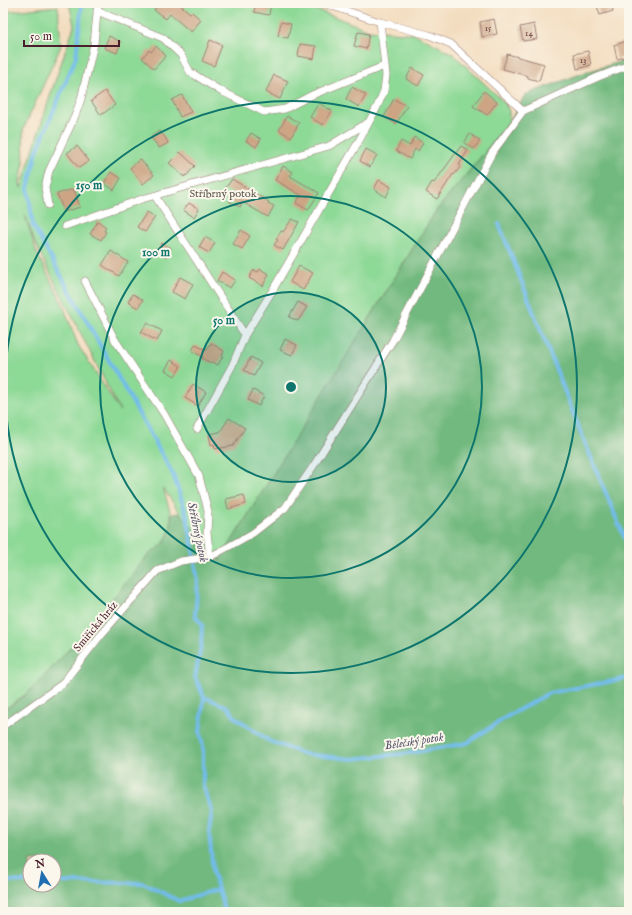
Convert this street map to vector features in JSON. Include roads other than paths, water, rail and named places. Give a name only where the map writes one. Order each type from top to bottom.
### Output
[{"type":"lane","points":[[48,204],[45,188],[49,171],[75,116],[81,99],[94,44],[96,11],[98,3]]},
{"type":"lane","points":[[324,3],[380,22],[429,35],[451,44],[523,111]]},
{"type":"lane","points":[[96,11],[163,38],[181,55],[190,72],[219,90],[264,112],[285,110],[312,94],[384,66]]},
{"type":"lane","points":[[197,429],[232,366],[245,335],[271,293],[377,107],[384,91],[386,74],[380,22]]},
{"type":"lane","points":[[85,280],[115,340],[164,414],[199,476],[208,511],[207,533],[210,557],[253,533],[286,508],[393,340],[492,153],[523,111],[598,77],[629,65]]},
{"type":"lane","points":[[65,226],[155,196],[329,146],[369,122]]},
{"type":"lane","points":[[155,196],[245,335]]},
{"type":"lane","name":"Smiřická hráz","points":[[3,726],[62,684],[100,636],[157,572],[181,561],[210,557]]},
{"type":"waterway","name":"Stříbrný potok","points":[[82,3],[76,57],[37,151],[28,188],[33,226],[173,474],[187,516],[198,582],[195,615],[202,625],[201,646],[195,677],[204,697],[200,732],[203,746],[203,787],[212,811],[209,831],[213,872],[225,912]]},
{"type":"waterway","points":[[499,224],[581,433],[629,549]]},
{"type":"waterway","name":"Bělečský potok","points":[[204,697],[228,707],[235,717],[269,741],[304,754],[352,759],[410,753],[467,743],[508,716],[549,693],[629,678]]},
{"type":"waterway","points":[[3,880],[22,882]]},
{"type":"waterway","points":[[62,882],[143,883],[179,901],[218,889]]}]
